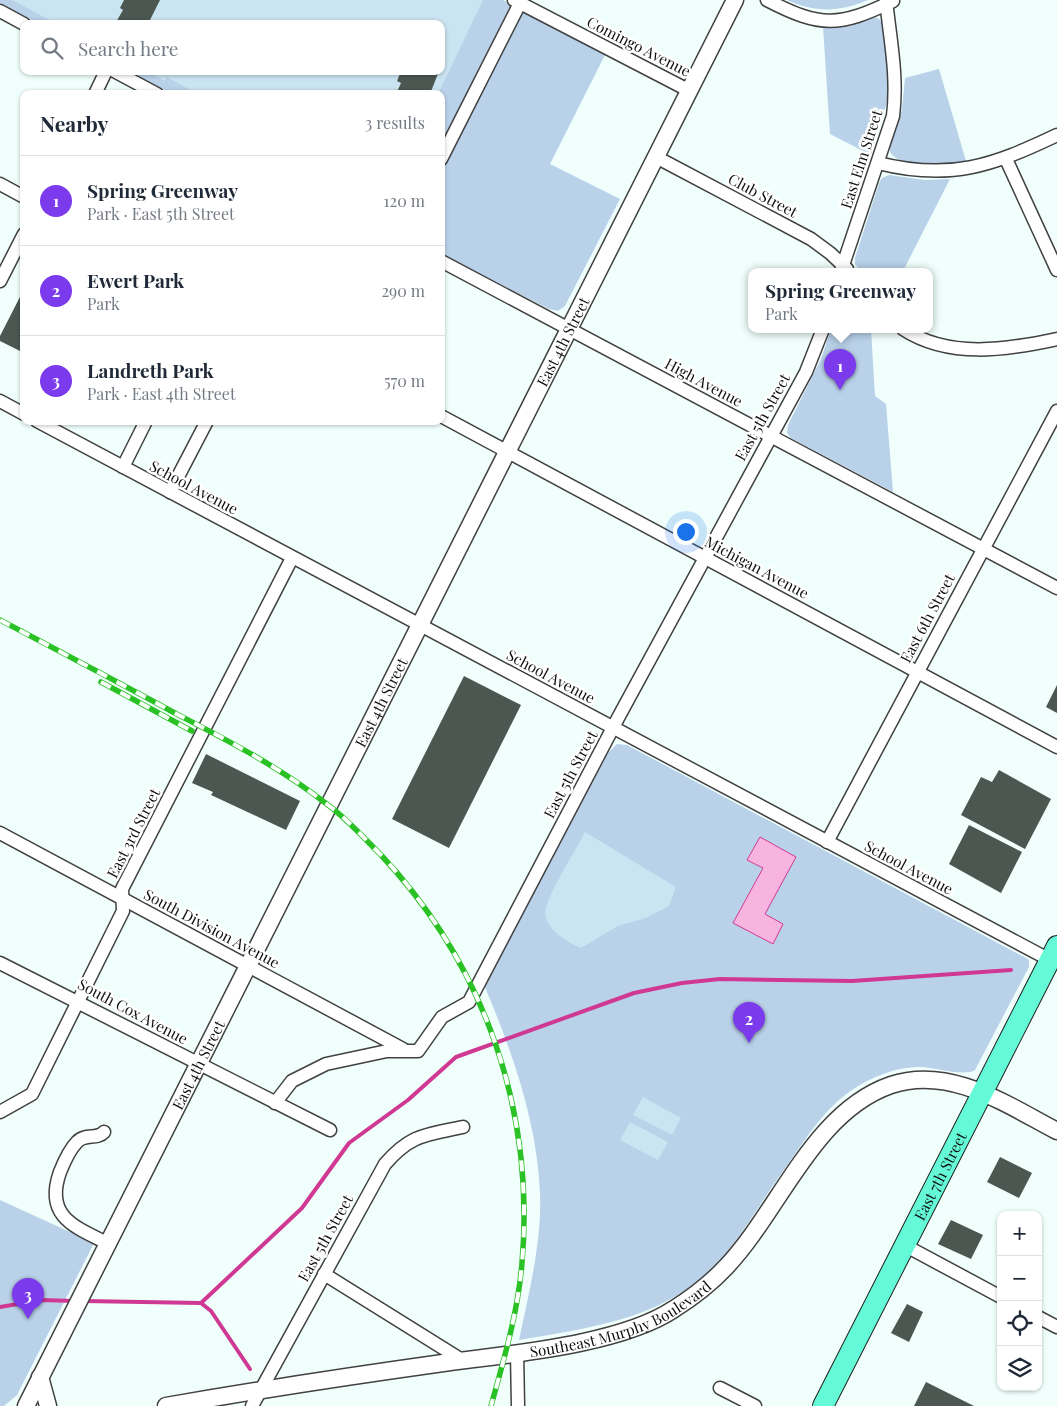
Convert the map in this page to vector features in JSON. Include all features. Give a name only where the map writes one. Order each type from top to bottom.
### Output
[{"type":"main road","name":"East 7th Street","points":[[825,1405],[1054,953]]},
{"type":"street","name":"East 4th Street","points":[[26,1406],[735,0]]},
{"type":"street","points":[[767,0],[810,19],[831,22],[854,19],[889,1]]},
{"type":"street","name":"East Elm Street","points":[[844,268],[893,116],[896,93],[889,1]]},
{"type":"street","name":"Comingo Avenue","points":[[517,2],[690,90]]},
{"type":"street","points":[[445,151],[517,2]]},
{"type":"street","points":[[0,11],[20,22]]},
{"type":"street","points":[[97,90],[104,75]]},
{"type":"street","points":[[121,75],[150,90]]},
{"type":"street","points":[[878,162],[906,170],[956,170],[1006,159],[1057,135]]},
{"type":"street","name":"Club Street","points":[[656,157],[811,239],[843,268]]},
{"type":"street","points":[[1006,159],[1057,270]]},
{"type":"street","points":[[0,184],[20,195]]},
{"type":"street","points":[[0,281],[20,242]]},
{"type":"street","name":"High Avenue","points":[[445,263],[1057,588]]},
{"type":"street","name":"East 5th Street","points":[[409,1052],[416,1052],[420,1049],[444,1015],[465,1005],[472,997],[613,728],[806,372],[821,333]]},
{"type":"street","points":[[911,333],[926,341],[964,349],[1005,348],[1057,339]]},
{"type":"street","points":[[0,401],[20,412]]},
{"type":"street","name":"East 6th Street","points":[[828,842],[917,671],[1057,411]]},
{"type":"street","name":"Michigan Avenue","points":[[445,418],[1057,747]]},
{"type":"street","name":"School Avenue","points":[[45,425],[828,842],[1054,953]]},
{"type":"street","points":[[123,467],[144,425]]},
{"type":"street","points":[[170,492],[205,425]]},
{"type":"street","name":"East 3rd Street","points":[[0,1112],[32,1094],[123,911],[122,889],[292,558]]},
{"type":"street","name":"South Division Avenue","points":[[0,833],[409,1052]]},
{"type":"street","name":"South Cox Avenue","points":[[0,963],[330,1130]]},
{"type":"street","points":[[276,1103],[292,1081],[318,1067],[387,1051],[409,1052]]},
{"type":"street","name":"Southeast Murphy Boulevard","points":[[166,1406],[261,1389],[517,1352],[602,1337],[642,1325],[672,1310],[702,1289],[726,1267],[836,1119],[866,1096],[891,1085],[918,1079],[944,1080],[984,1092],[1057,1131]]},
{"type":"street","name":"East 5th Street","points":[[252,1406],[376,1179],[397,1151],[413,1139],[463,1127]]},
{"type":"street","points":[[104,1132],[98,1136],[82,1138],[74,1145],[60,1174],[55,1197],[56,1206],[64,1219],[109,1244]]},
{"type":"street","points":[[906,1246],[997,1295]]},
{"type":"street","points":[[324,1274],[462,1360]]},
{"type":"street","points":[[1042,1319],[1057,1327]]},
{"type":"street","points":[[517,1352],[518,1406]]},
{"type":"street","points":[[40,1377],[48,1406]]},
{"type":"street","points":[[720,1388],[755,1406]]},
{"type":"shaded area","points":[[0,0],[503,0],[605,55],[550,164],[620,199],[565,306],[558,311],[549,309],[445,256],[445,90],[165,90],[136,75],[445,75],[445,20],[32,20],[0,3]]},
{"type":"shaded area","points":[[12,0],[483,0],[440,90],[190,90],[167,77],[165,81],[154,75],[445,75],[445,20],[50,20]]},
{"type":"shaded area","points":[[787,0],[868,0],[837,9],[818,9]]},
{"type":"shaded area","points":[[870,17],[878,18],[883,23],[889,68],[888,98],[871,155],[830,134],[823,27],[839,27]]},
{"type":"shaded area","points":[[939,69],[966,161],[925,164],[896,158],[890,152],[890,146],[902,109],[905,78]]},
{"type":"shaded area","points":[[889,175],[925,180],[950,179],[905,268],[858,268],[855,264],[855,258],[882,178]]},
{"type":"shaded area","points":[[830,333],[871,333],[875,396],[886,404],[893,492],[791,438],[787,433],[788,425],[821,359]]},
{"type":"shaded area","points":[[617,744],[627,745],[1026,958],[1029,960],[1029,967],[975,1070],[957,1072],[925,1067],[910,1067],[867,1081],[841,1098],[813,1129],[729,1249],[709,1271],[688,1288],[644,1312],[620,1320],[519,1340],[534,1267],[539,1230],[540,1193],[538,1166],[534,1139],[521,1087],[504,1035],[484,985],[608,753]]},
{"type":"shaded area","points":[[585,832],[676,887],[669,906],[646,918],[618,926],[581,948],[556,933],[545,915],[553,891]]},
{"type":"shaded area","points":[[760,837],[796,857],[765,914],[783,924],[773,944],[733,923],[763,868],[747,860]]},
{"type":"shaded area","points":[[643,1097],[681,1118],[672,1135],[633,1115]]},
{"type":"shaded area","points":[[630,1122],[668,1142],[658,1160],[620,1140]]},
{"type":"shaded area","points":[[0,1200],[94,1243],[17,1395],[4,1406],[0,1406]]},
{"type":"building","points":[[124,0],[160,0],[150,20],[117,20],[123,10],[120,8]]},
{"type":"building","points":[[399,75],[437,75],[432,90],[398,90],[401,83],[397,81]]},
{"type":"building","points":[[20,297],[20,351],[0,341],[0,336]]},
{"type":"building","points":[[464,676],[521,705],[449,848],[392,819]]},
{"type":"building","points":[[1057,685],[1057,713],[1046,707]]},
{"type":"building","points":[[206,754],[300,801],[286,830],[211,795],[213,792],[192,783]]},
{"type":"building","points":[[999,770],[1051,799],[1025,849],[961,815],[981,777],[992,782]]},
{"type":"building","points":[[969,825],[1022,852],[1001,893],[949,864]]},
{"type":"building","points":[[1000,1157],[1032,1173],[1019,1198],[987,1182]]},
{"type":"building","points":[[951,1220],[983,1235],[971,1259],[938,1244]]},
{"type":"building","points":[[907,1304],[923,1312],[909,1342],[891,1333]]},
{"type":"building","points":[[926,1382],[974,1406],[914,1406]]},
{"type":"waterway","points":[[201,1303],[302,1208],[349,1143],[408,1100],[456,1057],[634,993],[682,983],[720,979],[852,981],[1011,970]]},
{"type":"waterway","points":[[0,1307],[41,1300],[74,1301]]},
{"type":"waterway","points":[[84,1301],[201,1303],[211,1311],[250,1369]]},
{"type":"railway","points":[[0,620],[232,743],[310,791],[342,816],[381,855],[417,898],[449,944],[475,993],[495,1044],[511,1096],[520,1151],[524,1206],[520,1281],[510,1335],[491,1406]]},
{"type":"railway","points":[[101,682],[192,731]]},
{"type":"place","name":"Spring Greenway","points":[[840,390]]},
{"type":"place","name":"Ewert Park","points":[[749,1043]]},
{"type":"place","name":"Landreth Park","points":[[28,1319]]}]
